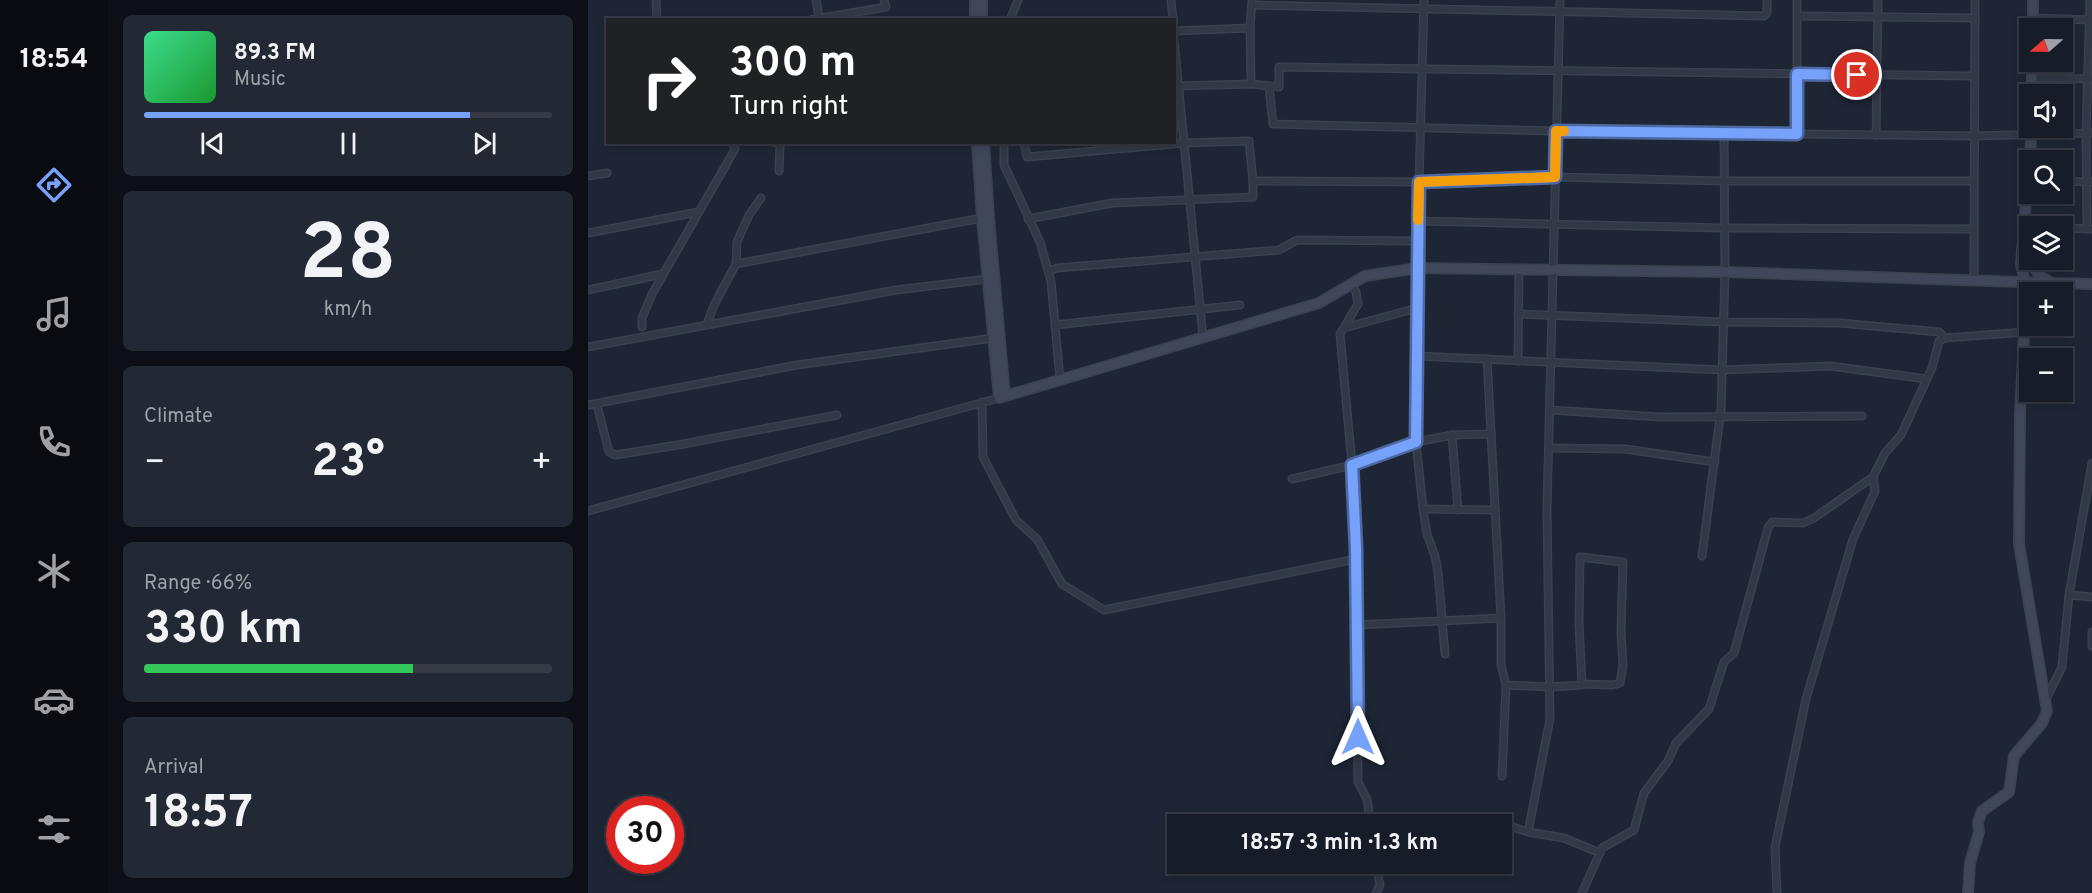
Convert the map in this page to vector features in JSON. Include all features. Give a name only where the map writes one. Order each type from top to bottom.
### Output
[{"type":"street","points":[[656,0],[657,18]]},
{"type":"street","points":[[816,0],[819,18],[886,7],[884,0]]},
{"type":"street","points":[[975,0],[975,18]]},
{"type":"street","points":[[982,0],[982,18]]},
{"type":"street","points":[[1011,18],[1017,0]]},
{"type":"street","points":[[1171,0],[1173,18]]},
{"type":"street","points":[[1424,0],[1418,221],[1416,442],[1427,534],[1435,556],[1445,654]]},
{"type":"street","points":[[1528,832],[1550,719],[1547,508],[1560,0]]},
{"type":"street","points":[[1251,84],[1252,2],[1764,16],[1767,13],[1767,0]]},
{"type":"street","points":[[1797,0],[1797,134]]},
{"type":"street","points":[[1876,135],[1878,0]]},
{"type":"street","points":[[1974,279],[1975,0]]},
{"type":"street","points":[[2033,0],[2033,18]]},
{"type":"street","points":[[2073,228],[2089,229],[2091,0]]},
{"type":"street","points":[[1797,16],[1975,18]]},
{"type":"street","points":[[2073,21],[2091,20]]},
{"type":"street","points":[[1176,31],[1250,28]]},
{"type":"street","points":[[1177,86],[1251,84],[1279,87],[1279,67],[1974,76]]},
{"type":"street","points":[[1176,71],[1203,337]]},
{"type":"street","points":[[2032,72],[2032,84]]},
{"type":"street","points":[[2032,78],[2091,79]]},
{"type":"street","points":[[1269,86],[1273,124],[1556,131],[1876,135],[1973,136],[2019,133]]},
{"type":"street","points":[[1702,556],[1720,418],[1725,272],[1724,133]]},
{"type":"street","points":[[2073,133],[2089,133]]},
{"type":"street","points":[[1028,219],[1112,203],[1253,196],[1249,141],[1176,144]]},
{"type":"street","points":[[642,327],[642,318],[662,274],[735,149],[733,144]]},
{"type":"street","points":[[777,144],[779,171]]},
{"type":"street","points":[[977,144],[993,338],[1002,397]]},
{"type":"street","points":[[984,144],[1002,397]]},
{"type":"street","points":[[1004,144],[1004,165],[1040,242],[1051,281],[1060,379]]},
{"type":"street","points":[[1024,144],[1027,157],[1173,144]]},
{"type":"street","points":[[588,176],[607,173]]},
{"type":"street","points":[[1253,181],[1419,182],[1555,177],[1724,181],[1973,182]]},
{"type":"street","points":[[2073,181],[2089,182]]},
{"type":"street","points":[[707,324],[714,305],[736,264],[737,242],[748,215],[761,198]]},
{"type":"street","points":[[588,233],[698,212]]},
{"type":"street","points":[[736,264],[982,218]]},
{"type":"street","points":[[1418,221],[1724,228],[1973,229]]},
{"type":"street","points":[[1048,271],[1057,268],[1195,255],[1279,250],[1298,240],[1418,241]]},
{"type":"street","points":[[588,511],[1002,397],[1318,303],[1365,276],[1418,268],[1725,272],[1974,279],[2019,283]]},
{"type":"street","points":[[1518,361],[1519,270]]},
{"type":"street","points":[[2036,270],[2040,276],[2050,282]]},
{"type":"street","points":[[588,290],[662,274]]},
{"type":"street","points":[[588,347],[897,290],[988,279]]},
{"type":"street","points":[[1351,284],[1356,292],[1358,304],[1340,334],[1352,465],[1356,559],[1358,782],[1367,799],[1369,814]]},
{"type":"street","points":[[2073,284],[2092,284]]},
{"type":"street","points":[[1055,325],[1240,305]]},
{"type":"street","points":[[1344,328],[1417,308]]},
{"type":"street","points":[[1518,314],[1723,322],[1840,323],[1912,328],[1939,332],[1945,338]]},
{"type":"street","points":[[1582,893],[1602,848],[1634,830],[1644,793],[1668,760],[1676,742],[1709,709],[1724,662],[1734,653],[1768,528],[1772,522],[1803,523],[1814,518],[1873,477],[1885,453],[1901,435],[1928,379],[1939,341],[1945,338],[2019,332]]},
{"type":"street","points":[[1968,893],[1970,863],[1982,811],[2009,792],[2014,756],[2042,723],[2047,711],[2019,544],[2020,415],[2025,336]]},
{"type":"street","points":[[588,405],[797,365],[993,338]]},
{"type":"street","points":[[1417,356],[1722,370],[1830,366],[1928,379]]},
{"type":"street","points":[[1487,359],[1501,618],[1501,665],[1506,686],[1502,776]]},
{"type":"street","points":[[982,402],[983,457],[1016,520],[1037,539],[1062,584],[1104,610],[1356,559]]},
{"type":"street","points":[[597,405],[609,452],[615,455],[837,415]]},
{"type":"street","points":[[1550,410],[1660,417],[1862,416]]},
{"type":"street","points":[[1292,479],[1352,465],[1416,442],[1452,435],[1491,434]]},
{"type":"street","points":[[1452,435],[1458,510]]},
{"type":"street","points":[[1549,448],[1625,449],[1714,462]]},
{"type":"street","points":[[2046,700],[2062,667],[2068,595],[2092,463]]},
{"type":"street","points":[[1777,893],[1775,847],[1806,699],[1853,539],[1875,491],[1873,477]]},
{"type":"street","points":[[1423,509],[1495,510]]},
{"type":"street","points":[[1506,686],[1549,687],[1620,683],[1623,665],[1621,632],[1623,562],[1580,557],[1579,624],[1582,684]]},
{"type":"street","points":[[2068,595],[2092,597]]},
{"type":"street","points":[[1358,625],[1501,618]]},
{"type":"street","points":[[2092,632],[2092,646]]},
{"type":"street","points":[[1512,827],[1564,838],[1600,853]]},
{"type":"street","points":[[1376,893],[1380,885],[1378,874]]},
{"type":"slow traffic","points":[[1418,220],[1419,182],[1555,177],[1556,131],[1564,131]]},
{"type":"route","points":[[1358,737],[1358,625],[1352,465],[1416,442],[1419,182],[1555,177],[1556,131],[1797,134],[1797,74],[1857,75]]}]
